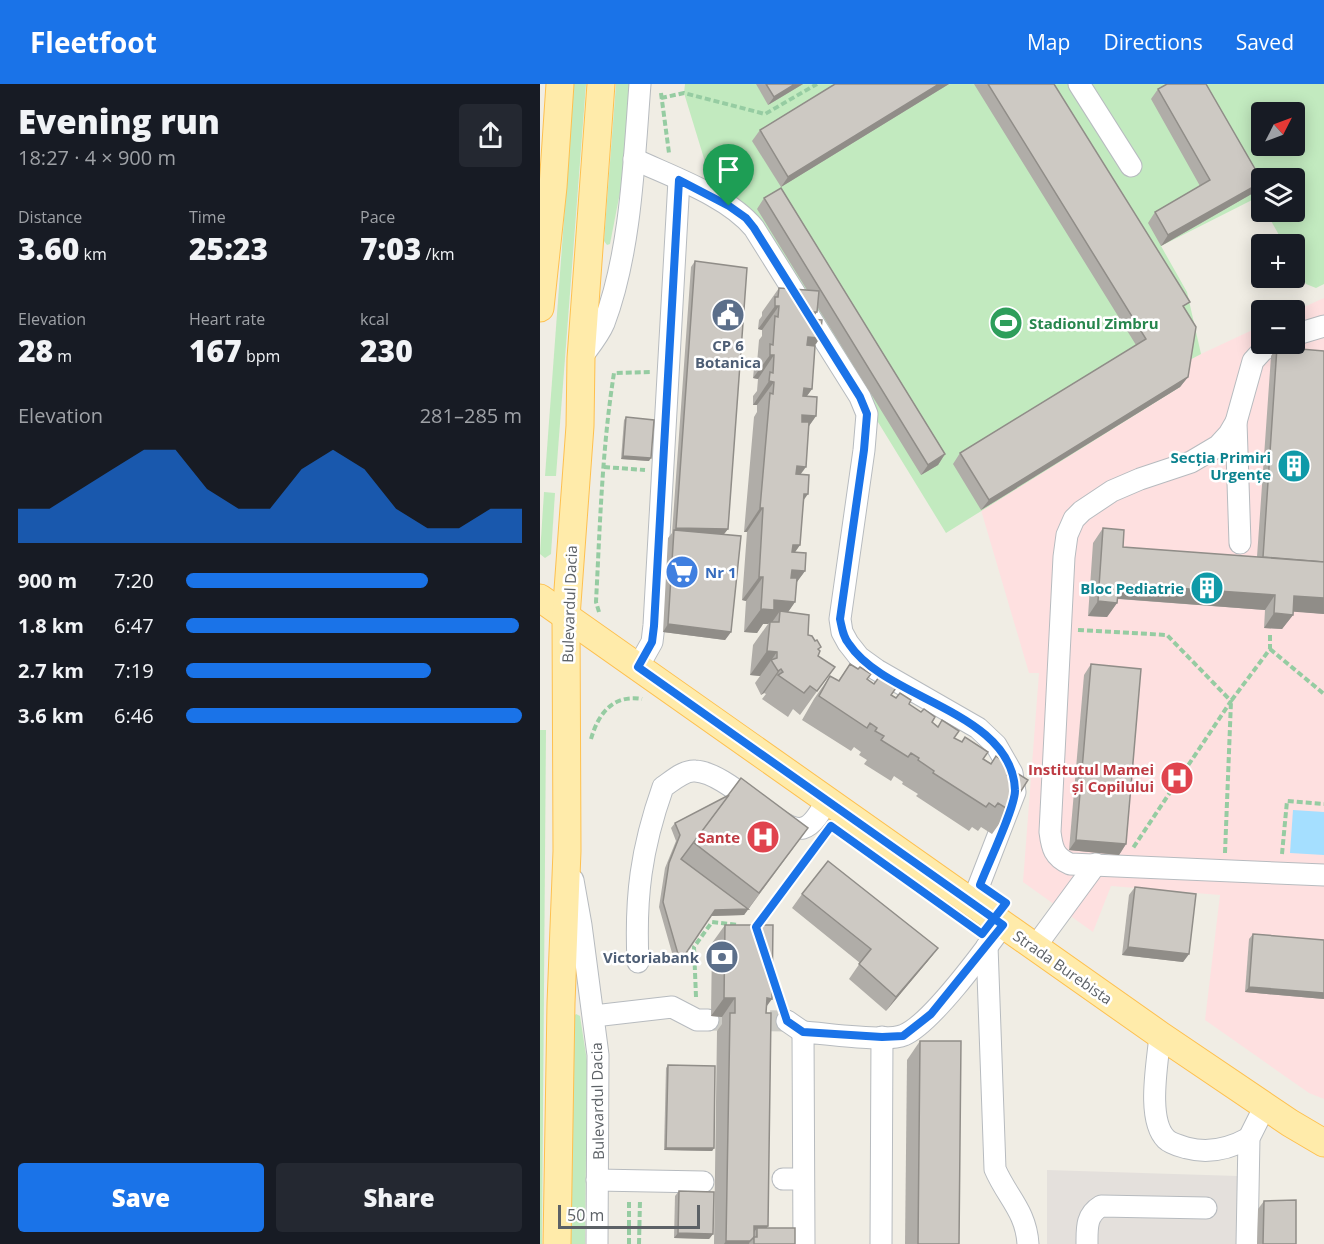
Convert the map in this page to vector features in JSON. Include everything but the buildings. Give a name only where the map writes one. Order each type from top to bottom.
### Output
[{"type":"main road","points":[[540,308],[553,187],[560,84]]},
{"type":"main road","name":"Bulevardul Dacia","points":[[557,1244],[561,1003],[567,851],[566,617],[580,426],[581,358],[601,84]]},
{"type":"main road","name":"Strada Burebista","points":[[540,598],[972,903],[995,935],[1035,948],[1264,1106],[1324,1143]]},
{"type":"street","points":[[581,358],[603,325],[614,287],[626,230],[640,84]]},
{"type":"street","points":[[1079,84],[1131,166]]},
{"type":"street","points":[[634,159],[676,178],[729,206],[746,218],[860,397],[867,414],[840,619],[842,632],[859,657],[877,670],[978,728],[996,745],[1012,773],[1015,792],[972,903]]},
{"type":"street","points":[[638,667],[652,642],[663,472],[676,178]]},
{"type":"street","points":[[1305,332],[1324,326]]},
{"type":"street","points":[[1260,354],[1253,362],[1236,422],[1229,434],[1206,454],[1191,462],[1112,491],[1082,511],[1074,519],[1067,535],[1059,630],[1051,843],[1055,855],[1070,864],[1324,875]]},
{"type":"street","points":[[1236,422],[1239,543]]},
{"type":"street","points":[[638,962],[636,920],[640,874],[645,844],[663,787],[686,772],[694,770],[704,773],[740,790],[770,815],[795,828],[805,827],[818,816],[827,800]]},
{"type":"street","name":"Bulevardul Dacia","points":[[567,851],[581,924],[598,1054],[597,1244]]},
{"type":"street","points":[[1035,948],[1096,864]]},
{"type":"street","points":[[804,1244],[793,1179],[795,1026],[882,1037],[903,1036],[917,1026],[944,999],[995,935]]},
{"type":"street","points":[[995,935],[994,1169],[1024,1217],[1028,1244]]},
{"type":"street","points":[[594,1016],[672,1007],[702,1020]]},
{"type":"street","points":[[1160,1035],[1155,1116],[1166,1139],[1177,1146],[1210,1152],[1235,1146],[1249,1138]]},
{"type":"street","points":[[881,1244],[882,1037]]},
{"type":"street","points":[[1247,1244],[1249,1138],[1264,1106]]},
{"type":"street","points":[[597,1180],[703,1182]]},
{"type":"street","points":[[1087,1244],[1087,1225],[1090,1215],[1101,1206],[1206,1208]]},
{"type":"path","points":[[659,84],[676,178]]},
{"type":"path","points":[[661,98],[684,93],[765,114],[817,84]]},
{"type":"path","points":[[605,619],[600,614],[596,602],[607,419],[614,373],[661,372]]},
{"type":"path","points":[[604,467],[663,472]]},
{"type":"path","points":[[1059,630],[1167,635],[1231,701],[1225,869]]},
{"type":"path","points":[[1121,866],[1231,701],[1270,649],[1270,636]]},
{"type":"path","points":[[1270,649],[1324,694]]},
{"type":"path","points":[[589,725],[595,725]]},
{"type":"path","points":[[1281,872],[1287,801],[1324,804]]},
{"type":"path","points":[[756,927],[825,835]]},
{"type":"path","points":[[702,1020],[694,947],[712,922],[756,927]]},
{"type":"path","points":[[756,927],[760,938]]},
{"type":"path","points":[[770,969],[795,1026]]},
{"type":"path","points":[[629,1244],[635,1180]]},
{"type":"path","points":[[635,1180],[639,1244]]},
{"type":"shaded area","name":"Institutul Mamei și Copilului","points":[[1324,298],[1324,1099],[1309,1093],[1205,1020],[1220,895],[1111,886],[1093,932],[1023,882],[1039,673],[1029,673],[981,510],[1180,387],[1184,363],[1201,354],[1251,331],[1251,354],[1305,354],[1305,307]]},
{"type":"shaded area","points":[[1047,1170],[1238,1176],[1236,1244],[1047,1244]]},
{"type":"green space","points":[[574,84],[586,84],[556,476],[545,476]]},
{"type":"green space","points":[[616,84],[630,84],[622,182],[610,244],[607,245],[604,241]]},
{"type":"green space","name":"Stadionul Zimbru","points":[[685,84],[1324,84],[1324,284],[1316,288],[1305,282],[1305,234],[1278,234],[1272,222],[1305,222],[1305,168],[1251,168],[1251,201],[1161,246],[1187,292],[1201,354],[1184,363],[1180,387],[946,533],[745,205],[713,188],[684,93]]},
{"type":"green space","points":[[544,492],[555,493],[551,554],[545,558],[540,554]]},
{"type":"green space","points":[[540,730],[546,730],[542,1244],[540,1244]]},
{"type":"green space","points":[[576,1014],[580,1016],[587,1061],[585,1244],[571,1244],[574,1016]]},
{"type":"water","points":[[1293,810],[1324,812],[1324,855],[1290,853]]},
{"type":"tunnel","points":[[708,1020],[787,1021]]},
{"type":"place","name":"CP 6 Botanica","points":[[728,315]]},
{"type":"place","name":"Stadionul Zimbru","points":[[1006,323]]},
{"type":"place","name":"Secția Primiri Urgențe","points":[[1294,466]]},
{"type":"place","name":"Nr 1","points":[[682,572]]},
{"type":"place","name":"Bloc Pediatrie","points":[[1207,588]]},
{"type":"place","name":"Institutul Mamei și Copilului","points":[[1177,778]]},
{"type":"place","name":"Sante","points":[[763,837]]},
{"type":"place","name":"Victoriabank","points":[[722,957]]},
{"type":"route","points":[[729,206],[679,180],[654,626],[649,652],[638,667],[994,919],[1003,925],[931,1014],[903,1036],[882,1037],[803,1032],[787,1021],[756,927],[831,826],[982,934],[994,919],[1006,903],[980,885],[1015,792],[1012,773],[996,745],[978,728],[877,670],[859,657],[842,632],[840,619],[867,414],[860,397],[754,228],[746,218],[729,206]]}]
